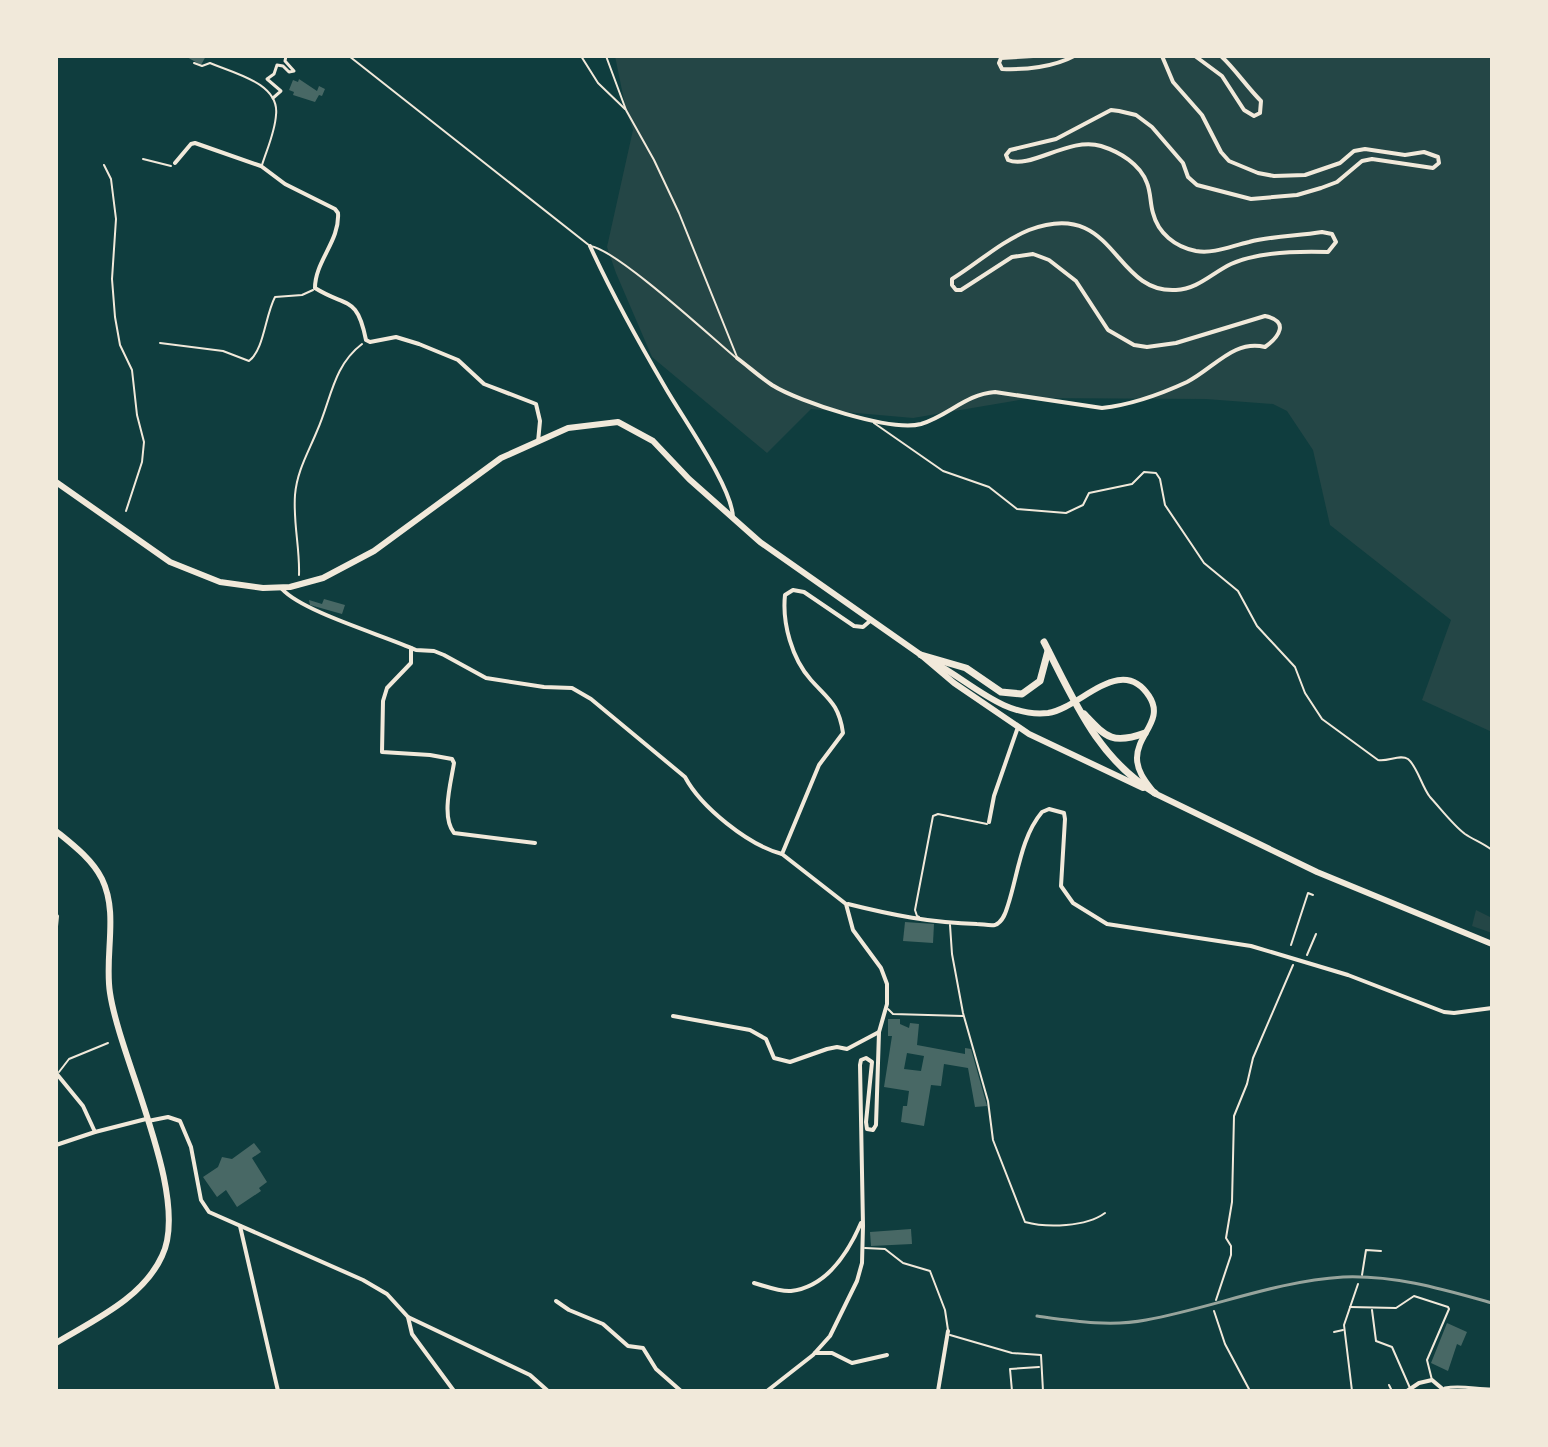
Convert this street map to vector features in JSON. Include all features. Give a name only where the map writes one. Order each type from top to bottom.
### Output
[{"type":"highway","points":[[1044,642],[1095,738],[1116,764],[1155,793]]},
{"type":"highway","points":[[921,655],[966,668],[1001,692],[1022,694],[1040,681],[1048,651]]},
{"type":"highway","points":[[1076,706],[1106,736],[1128,739],[1145,733]]},
{"type":"main road","points":[[56,482],[170,562],[220,582],[263,588],[280,587],[323,578],[374,551],[501,458],[568,428],[618,422],[653,441],[733,520],[921,655],[1004,706],[1027,713],[1061,710],[1113,680],[1123,679],[1143,688],[1154,707],[1154,717],[1136,756],[1138,766],[1155,793]]},
{"type":"main road","points":[[921,655],[954,683],[1018,727],[1317,872],[1492,944]]},
{"type":"main road","points":[[56,831],[79,850],[102,879],[111,916],[107,974],[114,1019],[167,1184],[169,1224],[163,1255],[140,1289],[56,1343]]},
{"type":"street","points":[[272,96],[281,91],[267,79],[274,74],[277,65],[289,72],[294,71],[285,61],[286,56]]},
{"type":"street","points":[[1033,56],[1001,58],[999,63],[1002,69],[1011,69],[1061,63],[1074,56]]},
{"type":"street","points":[[737,358],[784,391],[870,420],[915,425],[938,418],[980,393],[995,392],[1102,408],[1117,406],[1189,380],[1235,350],[1255,345],[1265,347],[1276,339],[1280,332],[1279,324],[1274,318],[1265,316],[1176,343],[1147,347],[1134,345],[1108,330],[1076,281],[1049,260],[1033,254],[1012,257],[961,290],[956,290],[952,279],[1002,243],[1030,230],[1064,224],[1086,227],[1104,240],[1144,283],[1173,290],[1199,284],[1230,264],[1261,256],[1328,252],[1336,242],[1332,234],[1322,232],[1252,241],[1212,252],[1196,251],[1168,238],[1157,227],[1146,180],[1137,166],[1122,155],[1100,146],[1081,144],[1014,162],[1008,160],[1006,155],[1010,150],[1056,139],[1111,110],[1136,115],[1152,127],[1183,163],[1188,177],[1197,185],[1251,199],[1297,195],[1321,188],[1337,182],[1362,161],[1372,159],[1433,168],[1439,163],[1438,157],[1424,152],[1405,155],[1365,149],[1354,151],[1340,163],[1305,175],[1258,173],[1229,161],[1221,152],[1202,115],[1173,82],[1162,56]]},
{"type":"street","points":[[1195,56],[1222,76],[1248,113],[1254,116],[1260,113],[1261,101],[1237,70],[1221,56]]},
{"type":"street","points":[[175,163],[195,143],[261,166],[285,184],[338,213],[336,233],[316,278],[315,288],[349,303],[362,318],[368,341],[396,337],[419,344],[458,360],[484,384],[531,401],[538,409],[538,442]]},
{"type":"street","points":[[590,246],[617,302],[712,466],[733,507],[733,520]]},
{"type":"street","points":[[280,587],[290,598],[312,609],[411,648],[444,655],[486,678],[572,688],[591,699],[685,777],[694,794],[743,834],[782,854],[846,904],[950,925],[991,925],[1002,919],[1035,819],[1049,809],[1064,813],[1061,886],[1067,898],[1113,926],[1199,937],[1305,960],[1444,1012],[1492,1008]]},
{"type":"street","points":[[782,854],[819,765],[843,733],[835,705],[812,681],[796,654],[786,624],[785,595],[793,590],[804,592],[854,626],[863,627],[872,620]]},
{"type":"street","points":[[411,648],[411,663],[387,688],[383,701],[382,752],[452,759],[448,812],[450,830],[454,833],[535,843]]},
{"type":"street","points":[[989,822],[994,796],[1018,727]]},
{"type":"street","points":[[767,1391],[815,1353],[830,1336],[852,1292],[862,1263],[860,1065],[861,1060],[866,1058],[872,1062],[866,1122],[867,1129],[873,1130],[876,1125],[879,1032],[887,984],[881,968],[853,930],[846,904]]},
{"type":"street","points":[[673,1016],[750,1030],[766,1039],[774,1058],[790,1062],[837,1047],[847,1049],[879,1032]]},
{"type":"street","points":[[57,1074],[83,1106],[95,1132]]},
{"type":"street","points":[[56,1145],[147,1120],[168,1117],[180,1121],[191,1147],[201,1200],[214,1215],[363,1280],[387,1294],[408,1317],[530,1375],[548,1391]]},
{"type":"street","points":[[754,1283],[788,1292],[804,1287],[829,1272],[850,1248],[862,1221]]},
{"type":"street","points":[[240,1226],[278,1391]]},
{"type":"street","points":[[556,1301],[603,1324],[628,1346],[643,1348],[656,1369],[681,1391]]},
{"type":"street","points":[[408,1317],[412,1334],[454,1391]]},
{"type":"street","points":[[938,1391],[948,1333]]},
{"type":"street","points":[[815,1353],[835,1354],[852,1363],[887,1355]]},
{"type":"street","points":[[1409,1390],[1432,1380],[1444,1390],[1456,1386],[1492,1389]]},
{"type":"lane","points":[[349,56],[590,246],[597,246],[613,257],[737,358]]},
{"type":"lane","points":[[581,56],[598,83],[626,110]]},
{"type":"lane","points":[[606,56],[626,110],[679,213],[737,358]]},
{"type":"lane","points":[[194,63],[202,66],[210,63],[262,86],[272,96],[276,116],[261,166]]},
{"type":"lane","points":[[104,165],[111,179],[116,219],[112,271],[115,317],[120,345],[132,370],[137,415],[144,442],[142,462],[126,511]]},
{"type":"lane","points":[[160,343],[223,351],[249,361],[258,351],[275,297],[302,295],[315,288]]},
{"type":"lane","points":[[870,420],[943,471],[989,487],[1017,509],[1066,513],[1083,505],[1089,493],[1132,484],[1144,472],[1156,473],[1165,505],[1204,563],[1238,591],[1257,626],[1295,667],[1305,693],[1322,719],[1378,760],[1386,761],[1400,756],[1406,758],[1431,798],[1465,833],[1492,850]]},
{"type":"lane","points":[[940,922],[915,914],[933,816],[938,814],[985,824],[989,822]]},
{"type":"lane","points":[[1291,945],[1308,893],[1313,895]]},
{"type":"lane","points":[[56,913],[56,937]]},
{"type":"lane","points":[[950,925],[952,954],[964,1016],[988,1101],[993,1140],[1025,1222],[1075,1226],[1105,1213]]},
{"type":"lane","points":[[886,1004],[893,1014],[964,1016]]},
{"type":"lane","points":[[57,1074],[69,1059],[108,1043]]},
{"type":"lane","points":[[862,1248],[885,1249],[903,1263],[930,1271],[945,1310],[948,1333],[1012,1353],[1041,1355],[1043,1391]]},
{"type":"lane","points":[[1362,1275],[1366,1250],[1381,1251]]},
{"type":"lane","points":[[1352,1391],[1344,1330],[1358,1284]]},
{"type":"lane","points":[[1350,1307],[1399,1307],[1414,1296],[1449,1309],[1427,1360],[1432,1380]]},
{"type":"lane","points":[[1372,1309],[1372,1327],[1377,1343],[1387,1343],[1392,1347],[1409,1390]]},
{"type":"lane","points":[[1214,1311],[1225,1344],[1250,1391]]},
{"type":"lane","points":[[1334,1332],[1344,1330]]},
{"type":"lane","points":[[1012,1391],[1010,1369],[1042,1367]]},
{"type":"lane","points":[[1389,1385],[1392,1391]]},
{"type":"path","points":[[143,159],[168,167],[175,163]]},
{"type":"path","points":[[299,584],[301,555],[295,538],[294,521],[301,465],[339,369],[347,357],[368,341]]},
{"type":"path","points":[[1305,960],[1316,934]]},
{"type":"path","points":[[1216,1300],[1231,1255],[1231,1246],[1226,1238],[1232,1202],[1234,1116],[1253,1058],[1296,958]]},
{"type":"shaded area","points":[[615,56],[1492,56],[1492,732],[1422,700],[1451,620],[1330,525],[1313,450],[1287,411],[1273,404],[1206,399],[1031,398],[913,418],[811,409],[767,453],[652,357],[616,273],[607,247],[633,130]]},
{"type":"shaded area","points":[[1476,910],[1492,918],[1492,933],[1472,926]]},
{"type":"building","points":[[185,56],[206,56],[201,65]]},
{"type":"building","points":[[299,79],[317,91],[319,86],[325,89],[322,96],[319,95],[315,102],[293,95],[294,92],[289,90],[293,80],[298,82]]},
{"type":"building","points":[[324,599],[345,605],[342,614],[310,605],[309,600],[322,604]]},
{"type":"building","points":[[905,922],[934,924],[933,943],[903,941]]},
{"type":"building","points":[[888,1019],[900,1019],[900,1024],[909,1028],[910,1023],[919,1024],[917,1045],[965,1054],[965,1048],[971,1049],[987,1106],[975,1107],[968,1068],[944,1064],[941,1086],[931,1085],[924,1126],[901,1122],[909,1091],[884,1087],[892,1036],[888,1036]],"holes":[[[907,1053],[924,1056],[921,1071],[904,1069]]]},
{"type":"building","points":[[254,1143],[261,1152],[252,1158],[267,1182],[259,1188],[261,1191],[237,1207],[226,1190],[217,1197],[203,1177],[218,1167],[222,1157],[232,1159]]},
{"type":"building","points":[[911,1229],[912,1244],[871,1246],[870,1232]]},
{"type":"building","points":[[1447,1323],[1467,1332],[1461,1346],[1457,1344],[1448,1371],[1431,1363]]},
{"type":"railway","points":[[1037,1316],[1092,1322],[1132,1322],[1269,1289],[1343,1277],[1400,1281],[1492,1303]]}]
